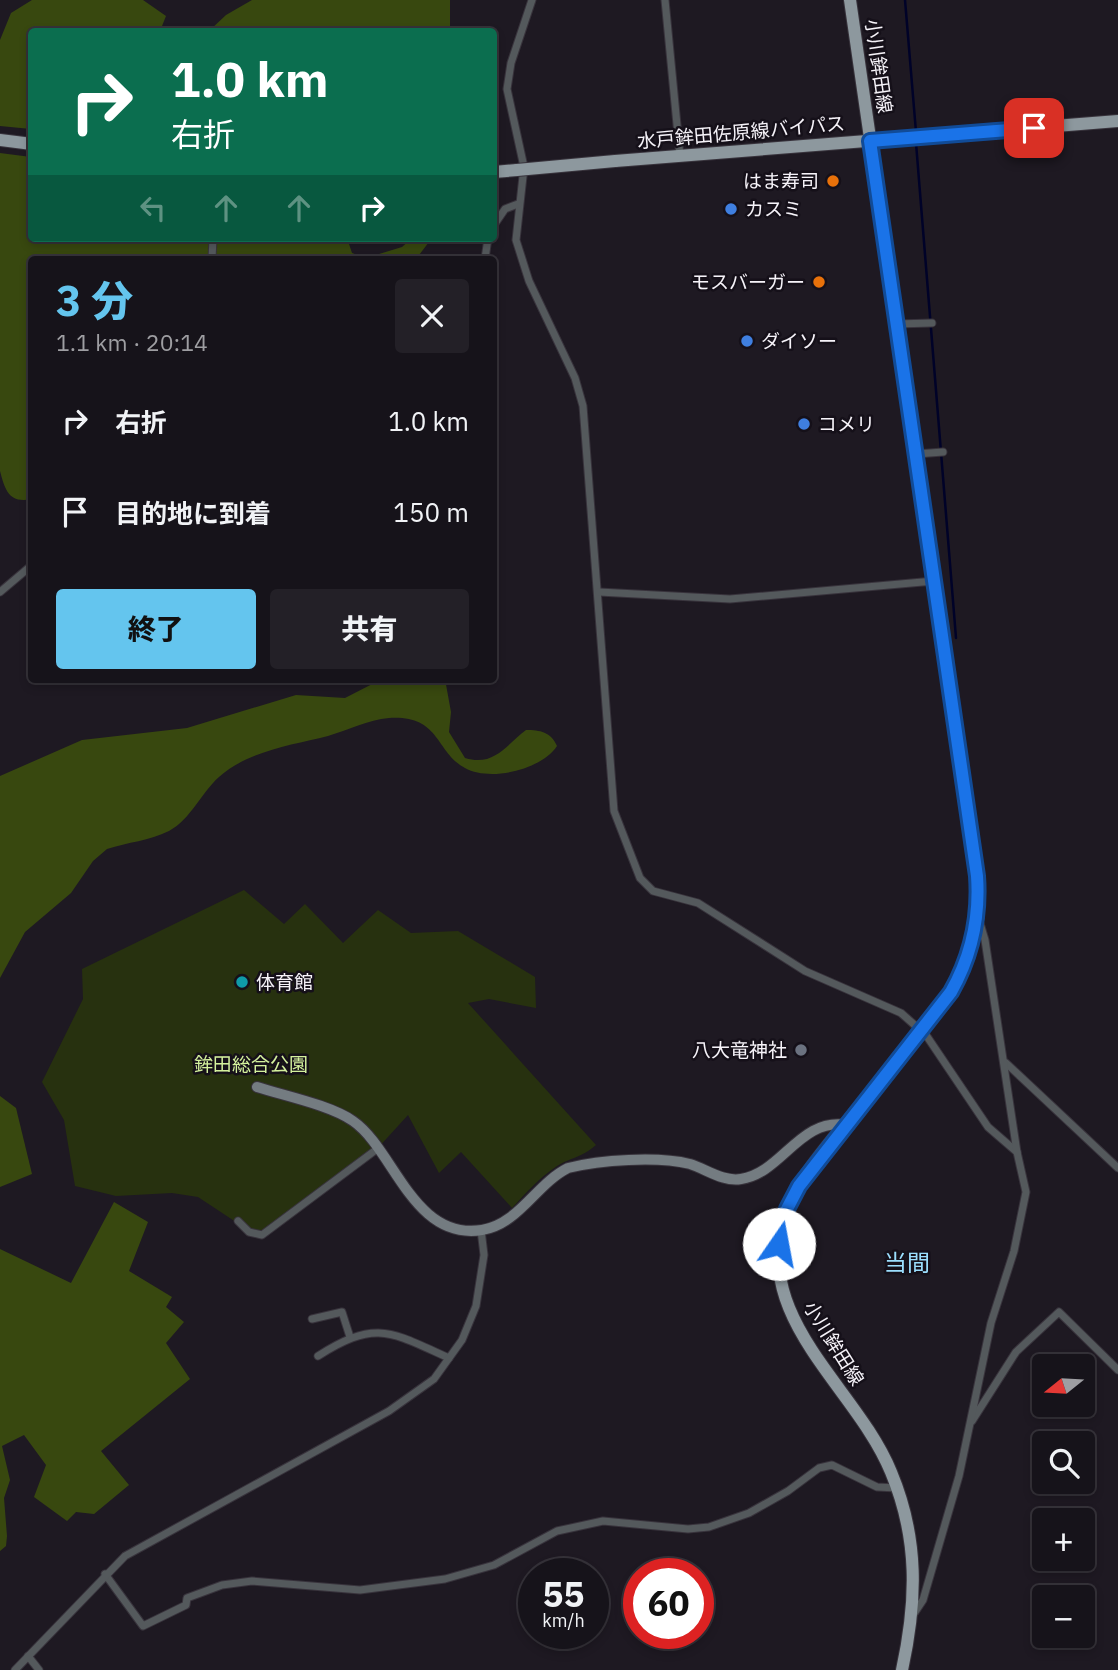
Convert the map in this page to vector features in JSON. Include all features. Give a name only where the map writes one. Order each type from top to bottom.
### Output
[{"type":"main road","name":"小川鉾田線","points":[[850,0],[977,876],[978,917],[961,972],[939,1009],[799,1186],[787,1209],[780,1232],[779,1276],[784,1298],[799,1332],[877,1444],[897,1488],[912,1547],[915,1583],[902,1670]]},
{"type":"main road","name":"水戸鉾田佐原線バイパス","points":[[497,172],[1118,121]]},
{"type":"main road","points":[[0,140],[28,144]]},
{"type":"street","points":[[531,0],[511,63],[507,89],[524,167],[516,240],[522,262],[575,378],[583,406],[614,811],[640,878],[653,891],[698,903],[805,971],[901,1013],[926,1035],[988,1127],[1017,1152]]},
{"type":"street","points":[[665,0],[680,156]]},
{"type":"street","points":[[497,221],[505,209],[518,204]]},
{"type":"street","points":[[896,324],[930,323]]},
{"type":"street","points":[[916,454],[941,452]]},
{"type":"street","points":[[0,592],[28,568]]},
{"type":"street","points":[[599,592],[730,599],[934,581]]},
{"type":"street","points":[[912,1615],[925,1593],[959,1476],[991,1323],[1025,1209],[1026,1183],[1017,1152],[985,940],[978,917]]},
{"type":"street","points":[[1005,1062],[1118,1168]]},
{"type":"street","points":[[257,1087],[355,1121],[411,1196],[435,1218],[445,1225],[481,1230],[515,1214],[556,1174],[568,1168],[660,1160],[692,1165],[732,1179],[740,1179],[763,1171],[796,1142],[817,1129],[830,1124],[847,1125]]},
{"type":"street","points":[[238,1221],[248,1232],[262,1236],[377,1149]]},
{"type":"street","points":[[15,1670],[125,1556],[405,1401],[433,1380],[466,1333],[479,1293],[484,1255],[481,1230]]},
{"type":"street","points":[[312,1319],[342,1312],[350,1337]]},
{"type":"street","points":[[971,1421],[1016,1352],[1059,1312],[1118,1370]]},
{"type":"street","points":[[318,1356],[350,1337],[374,1331],[387,1332],[449,1358]]},
{"type":"street","points":[[105,1574],[142,1626],[186,1605],[187,1598],[230,1584],[273,1581],[341,1589],[388,1588],[475,1572],[569,1527],[618,1521],[688,1529],[709,1527],[749,1513],[788,1492],[819,1468],[832,1465],[877,1487],[897,1488]]},
{"type":"street","points":[[28,1656],[39,1670]]},
{"type":"green space","points":[[32,0],[143,0],[166,16],[161,28],[28,28],[28,129],[0,126],[0,40],[11,13]]},
{"type":"green space","points":[[252,0],[450,0],[450,28],[212,28],[226,15]]},
{"type":"green space","points":[[0,153],[28,157],[28,242],[348,242],[352,253],[360,256],[28,256],[28,500],[18,499],[9,494],[0,471]]},
{"type":"green space","points":[[408,242],[429,242],[418,256],[373,256],[402,247]]},
{"type":"green space","points":[[374,683],[446,683],[451,712],[449,732],[465,758],[484,760],[492,757],[526,730],[544,733],[552,738],[557,746],[539,762],[527,767],[501,774],[475,772],[455,761],[428,728],[419,722],[389,718],[257,755],[219,777],[177,826],[154,837],[107,849],[93,861],[71,893],[25,932],[0,978],[0,776],[82,740],[187,728],[296,695],[345,698]]},
{"type":"green space","name":"鉾田総合公園","points":[[244,890],[284,924],[305,904],[343,943],[378,910],[411,933],[458,931],[535,977],[536,1008],[489,999],[468,1003],[596,1145],[550,1171],[512,1208],[461,1152],[439,1173],[408,1115],[377,1149],[262,1235],[254,1234],[198,1197],[172,1193],[116,1196],[75,1186],[64,1120],[42,1082],[83,999],[82,969]]},
{"type":"green space","points":[[0,1096],[16,1108],[32,1174],[0,1187]]},
{"type":"green space","points":[[114,1202],[148,1222],[129,1271],[172,1297],[166,1307],[184,1322],[166,1343],[190,1379],[101,1451],[129,1485],[94,1514],[76,1512],[67,1521],[34,1497],[46,1465],[24,1435],[2,1446],[10,1480],[4,1498],[6,1546],[0,1551],[0,1249],[71,1283]]},
{"type":"waterway","points":[[905,0],[916,132]]},
{"type":"waterway","points":[[916,143],[956,638]]},
{"type":"place","name":"はま寿司","points":[[833,181]]},
{"type":"place","name":"カスミ","points":[[731,209]]},
{"type":"place","name":"モスバーガー","points":[[819,282]]},
{"type":"place","name":"ダイソー","points":[[747,341]]},
{"type":"place","name":"コメリ","points":[[804,424]]},
{"type":"place","name":"体育館","points":[[242,982]]},
{"type":"place","name":"八大竜神社","points":[[801,1050]]},
{"type":"district","name":"当間","points":[[907,1263]]},
{"type":"route","points":[[779,1244],[783,1220],[799,1186],[951,992],[968,955],[978,917],[977,876],[870,141],[1034,128]]}]
